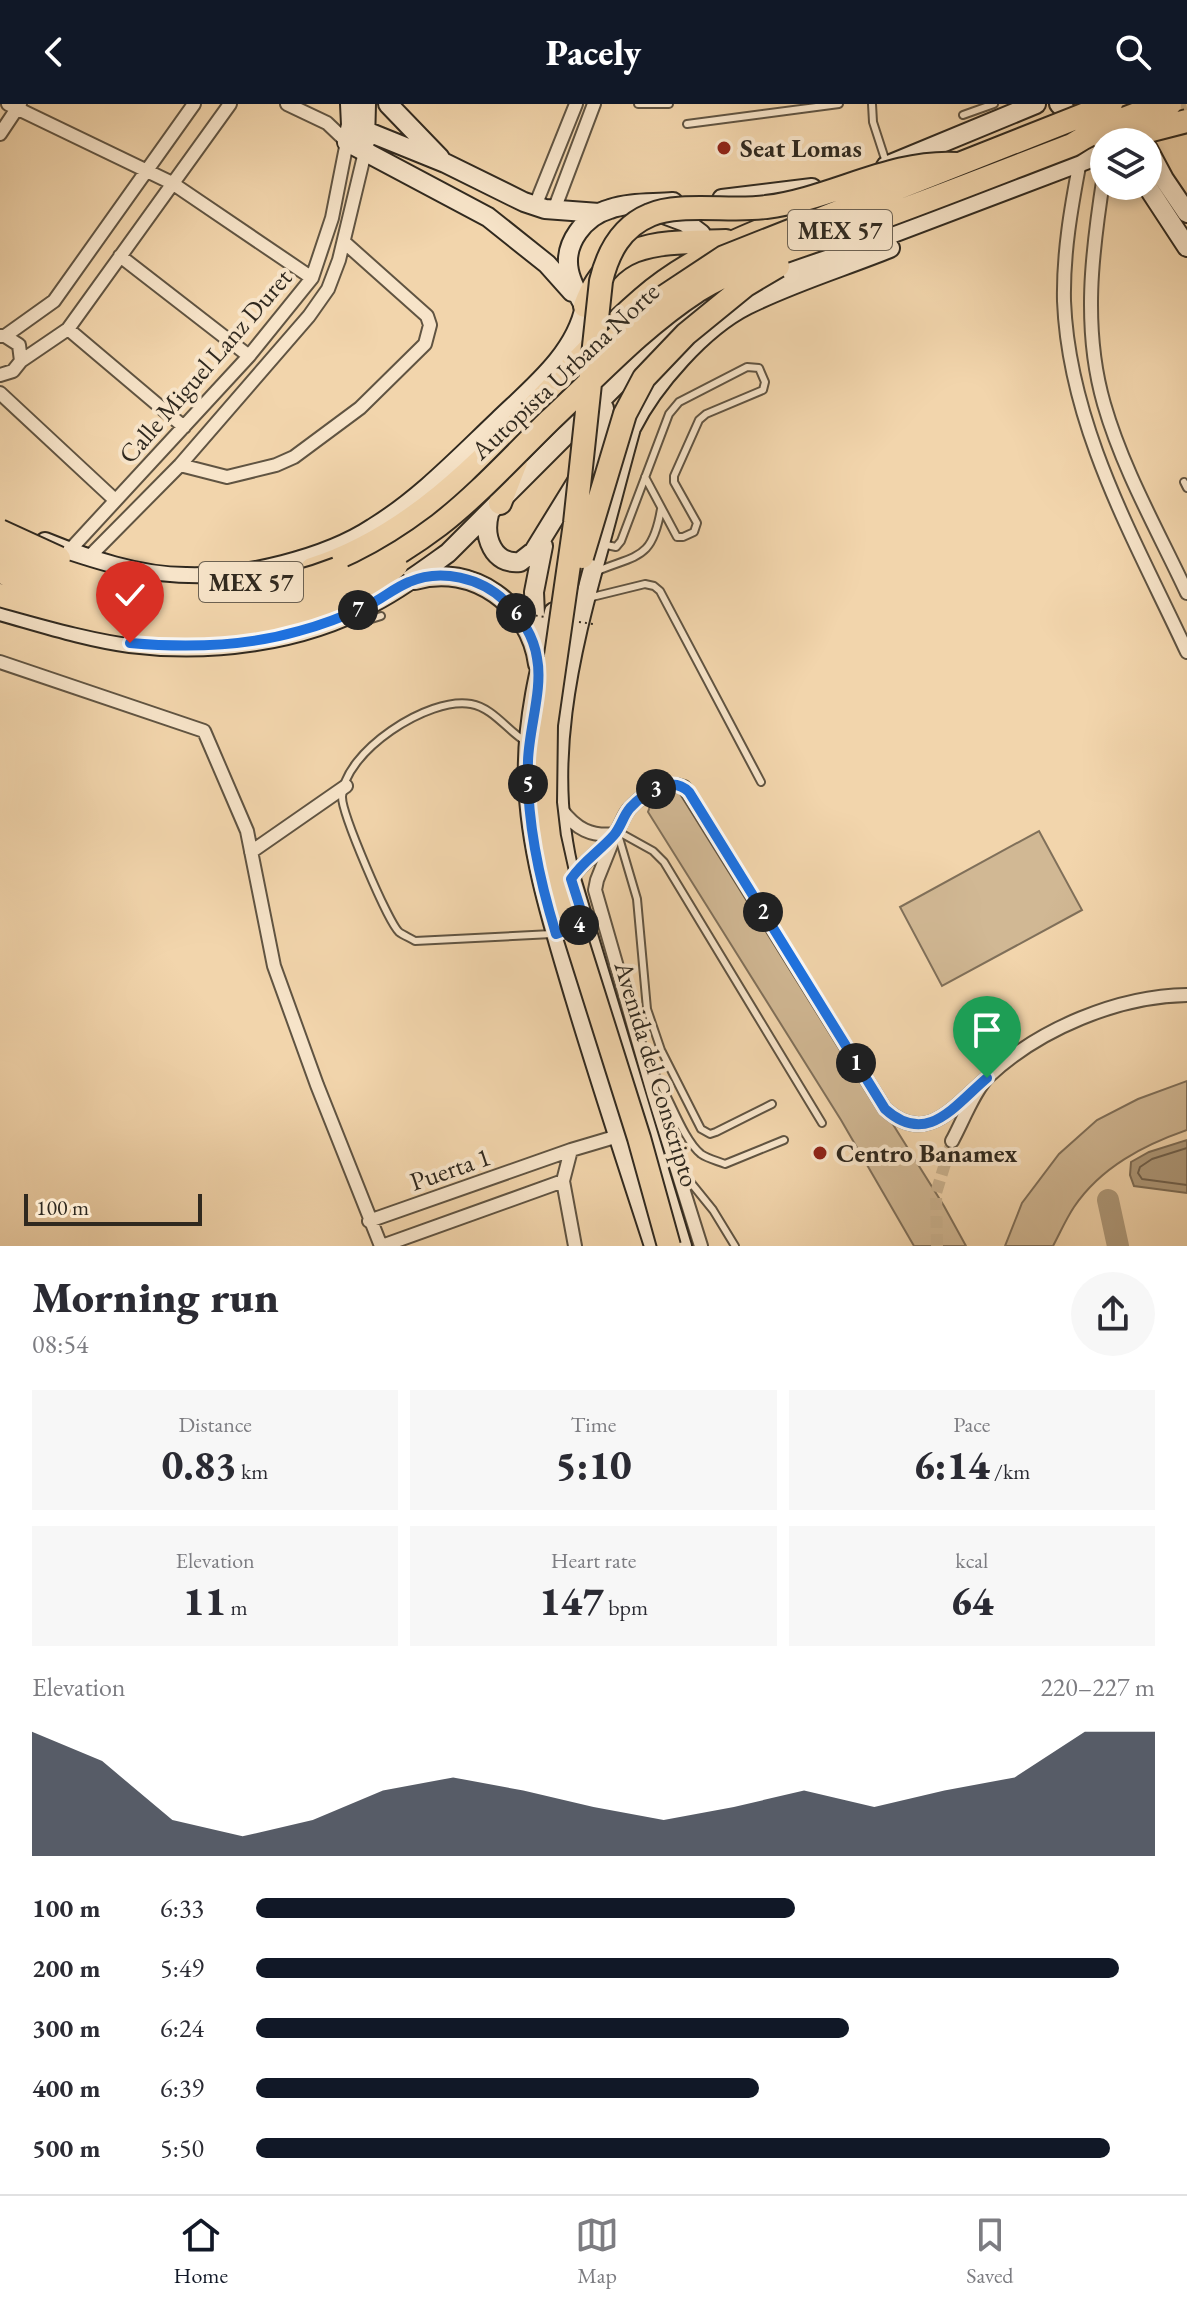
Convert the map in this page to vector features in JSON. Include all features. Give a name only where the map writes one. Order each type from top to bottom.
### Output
[{"type":"highway","name":"Autopista Urbana Norte","points":[[0,572],[110,604],[161,611],[222,611],[269,605],[311,595],[370,570],[420,539],[459,508],[654,323],[698,290],[744,267],[1066,156],[1096,130],[1126,117],[1173,104]]},
{"type":"highway","name":"Autopista Urbana Norte","points":[[0,550],[89,568],[116,586],[169,594],[222,595],[277,587],[347,566],[396,540],[442,505],[633,321],[699,272],[747,246],[1101,105]]},
{"type":"highway","name":"MEX 57","points":[[0,541],[121,577],[197,586],[261,581],[300,573],[339,559],[377,541],[418,515],[474,465],[641,300],[698,260],[736,241],[1039,113]]},
{"type":"highway","points":[[1157,128],[1187,120]]},
{"type":"highway","points":[[1066,156],[1090,147]]},
{"type":"highway","name":"MEX 57","points":[[0,584],[120,615],[214,621],[265,615],[307,605],[357,585],[409,557],[455,522],[668,318],[732,273],[789,249],[1066,156]]},
{"type":"highway","points":[[669,1246],[639,1138],[561,891],[545,803],[546,725],[575,523],[601,281],[612,249],[626,231],[655,213],[765,208],[801,201],[903,167],[931,163],[957,164]]},
{"type":"highway","points":[[566,857],[553,832],[549,729],[567,616],[587,537],[625,414],[644,378],[677,342],[746,285],[864,224]]},
{"type":"highway","points":[[589,314],[592,287],[612,264],[627,253],[661,243],[736,241]]},
{"type":"highway","points":[[495,508],[516,462]]},
{"type":"highway","points":[[0,531],[89,568]]},
{"type":"highway","points":[[0,595],[89,618],[145,628],[194,631],[245,627],[307,615],[356,596],[392,570],[420,539]]},
{"type":"main road","points":[[350,104],[354,133],[365,152],[488,217],[547,264],[589,314]]},
{"type":"main road","points":[[354,133],[366,104]]},
{"type":"main road","points":[[388,104],[445,163]]},
{"type":"main road","points":[[0,611],[103,638],[194,647],[298,632],[370,604],[448,553],[661,340],[701,308],[725,295],[965,206],[1075,150],[1077,136],[1071,116],[1059,104]]},
{"type":"main road","points":[[1128,104],[1139,128]]},
{"type":"main road","points":[[1152,128],[1159,104]]},
{"type":"main road","points":[[1173,104],[1187,120]]},
{"type":"main road","points":[[1066,156],[1101,105],[1114,128]]},
{"type":"main road","points":[[589,314],[568,268],[575,236],[599,213],[619,206],[741,198],[809,189],[866,174],[1039,113]]},
{"type":"main road","points":[[1162,139],[1187,129]]},
{"type":"main road","points":[[354,133],[445,163],[510,197],[535,206],[599,213]]},
{"type":"main road","points":[[1066,156],[1090,154]]},
{"type":"main road","points":[[1162,170],[1187,213]]},
{"type":"main road","points":[[1156,200],[1187,247]]},
{"type":"main road","points":[[638,205],[677,218],[701,234]]},
{"type":"main road","name":"Avenida del Conscripto","points":[[682,1246],[655,1126],[571,879],[558,805],[563,707],[585,599],[631,428],[643,405],[670,370],[715,323],[746,306],[919,235],[965,206]]},
{"type":"main road","points":[[0,524],[68,552],[89,568],[129,569],[188,578],[264,569],[322,554],[372,530],[427,489],[529,390],[570,345],[589,314]]},
{"type":"main road","name":"Avenida del Conscripto","points":[[604,408],[598,448],[538,664],[528,779],[533,836],[610,1139],[654,1246]]},
{"type":"main road","points":[[495,508],[487,528],[489,542],[496,554],[510,562],[520,562],[530,556],[598,448]]},
{"type":"main road","points":[[538,664],[534,592],[538,563],[549,528]]},
{"type":"main road","points":[[408,582],[430,576],[453,576],[491,589],[508,603],[522,621],[538,664]]},
{"type":"main road","points":[[549,729],[563,707]]},
{"type":"street","points":[[2,336],[54,301],[194,104]]},
{"type":"street","points":[[0,375],[13,371],[21,361],[68,329],[230,104]]},
{"type":"street","points":[[287,104],[354,133]]},
{"type":"street","points":[[535,206],[576,104]]},
{"type":"street","points":[[554,210],[594,104]]},
{"type":"street","points":[[0,134],[15,105],[172,183],[312,278]]},
{"type":"street","name":"Calle Miguel Lanz Duret","points":[[68,552],[249,356],[312,278],[332,218],[354,133]]},
{"type":"street","name":"Calle Miguel Lanz Duret","points":[[89,568],[309,316],[328,289],[344,242],[365,152]]},
{"type":"street","points":[[1066,156],[1075,188],[1064,277],[1068,341],[1079,400],[1111,488],[1187,652]]},
{"type":"street","points":[[1075,188],[1090,184]]},
{"type":"street","points":[[1101,200],[1092,260],[1092,332],[1103,401],[1131,475],[1187,593]]},
{"type":"street","points":[[180,465],[227,477],[276,465],[294,457],[360,408],[425,344],[430,325],[427,316],[344,242]]},
{"type":"street","points":[[120,256],[249,356]]},
{"type":"street","points":[[68,329],[184,427]]},
{"type":"street","points":[[2,336],[19,345],[21,361]]},
{"type":"street","points":[[0,393],[115,500]]},
{"type":"street","points":[[1111,488],[1131,475]]},
{"type":"street","points":[[0,662],[204,731],[247,831],[274,966],[369,1221]]},
{"type":"street","points":[[701,1246],[675,1164],[655,1126],[642,1055],[595,890],[616,832],[629,809],[661,785],[684,787],[885,1109],[896,1120],[912,1126],[924,1126],[938,1120],[1026,1048],[1071,1024],[1131,1002],[1187,995]]},
{"type":"street","points":[[251,852],[346,786]]},
{"type":"street","points":[[558,805],[575,825],[587,832],[598,836],[616,832]]},
{"type":"street","points":[[571,879],[580,866],[616,832]]},
{"type":"street","points":[[952,1141],[987,1078]]},
{"type":"street","name":"Puerta 1","points":[[563,1181],[381,1246],[369,1221],[571,1150],[655,1126]]},
{"type":"street","points":[[571,1150],[563,1181],[575,1246]]},
{"type":"lane","points":[[638,104],[669,104]]},
{"type":"lane","points":[[687,124],[839,104]]},
{"type":"lane","points":[[872,104],[873,122],[887,165]]},
{"type":"lane","points":[[963,115],[994,104]]},
{"type":"lane","points":[[600,543],[612,547],[618,545],[664,423],[679,402],[747,367],[759,368],[765,382],[763,390],[706,414],[699,420],[675,470],[674,482],[697,523],[696,530],[677,537],[645,477]]},
{"type":"lane","points":[[592,574],[632,559],[648,549],[655,538],[662,507]]},
{"type":"lane","points":[[585,599],[645,584],[660,591],[761,782]]},
{"type":"lane","points":[[335,619],[357,622],[381,616]]},
{"type":"lane","points":[[529,743],[488,711],[472,704],[456,703],[435,708],[407,722],[373,744],[351,768],[342,797],[352,835],[397,930],[415,941],[556,934],[585,923]]},
{"type":"lane","points":[[616,832],[637,899],[645,998],[661,1050],[701,1129],[710,1134],[716,1132],[772,1104]]},
{"type":"lane","points":[[616,832],[653,851],[664,862],[822,1123]]},
{"type":"lane","points":[[627,1002],[645,998]]},
{"type":"lane","points":[[642,1055],[662,1081],[690,1142],[703,1155],[725,1164],[784,1140]]},
{"type":"lane","points":[[675,1164],[713,1210],[735,1246]]},
{"type":"shaded area","points":[[666,790],[685,792],[966,1246],[914,1246],[841,1120],[648,812],[653,798]]},
{"type":"shaded area","points":[[1039,831],[1082,910],[942,986],[900,907]]},
{"type":"shaded area","points":[[1187,1081],[1187,1130],[1139,1150],[1097,1180],[1074,1207],[1053,1246],[1005,1246],[1022,1203],[1059,1154],[1097,1120],[1138,1099]]},
{"type":"water","points":[[1187,1140],[1187,1193],[1134,1186],[1130,1175],[1131,1162],[1149,1152]]},
{"type":"waterway","points":[[1108,1200],[1118,1246]]},
{"type":"tunnel","points":[[1149,117],[1187,108]]},
{"type":"tunnel","points":[[937,1246],[936,1193],[952,1141]]},
{"type":"place","name":"Seat Lomas","points":[[724,148]]},
{"type":"place","name":"Centro Banamex","points":[[820,1153]]},
{"type":"route","points":[[130,643],[194,647],[269,638],[342,617],[419,578],[453,576],[483,585],[499,595],[516,613],[537,655],[539,672],[529,743],[529,797],[533,836],[556,934],[585,923],[571,879],[580,866],[616,834],[629,809],[661,785],[684,787],[885,1109],[896,1120],[912,1126],[924,1126],[938,1120],[987,1078]]}]
